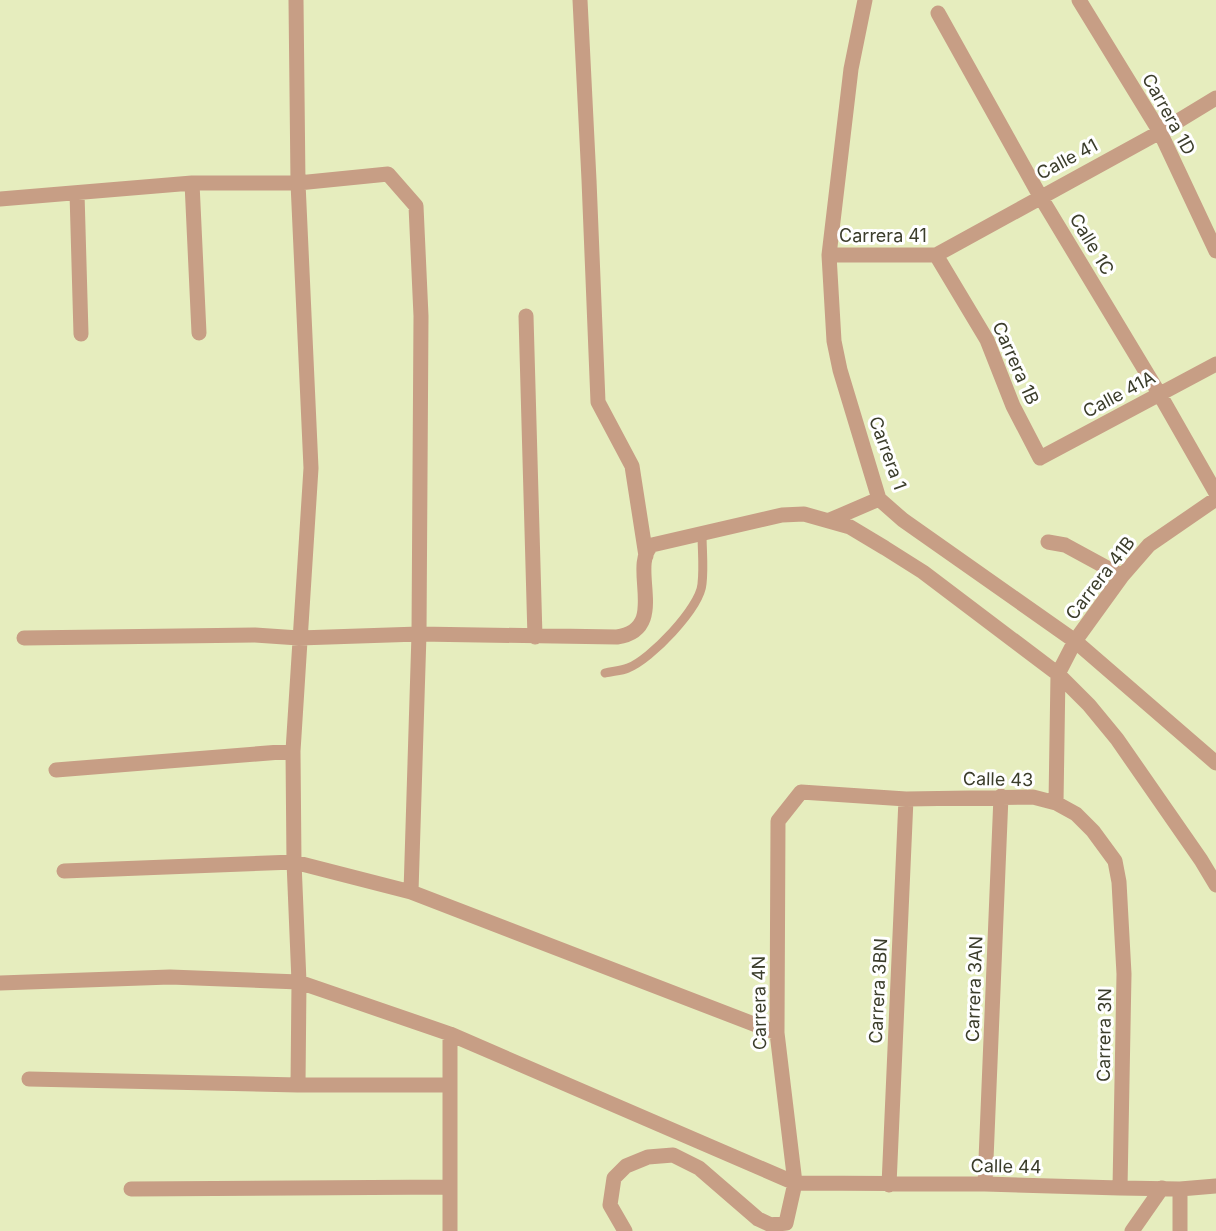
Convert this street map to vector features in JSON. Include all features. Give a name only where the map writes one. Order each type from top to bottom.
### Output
[{"type":"street","points":[[296,0],[298,183],[311,468],[293,752],[294,862],[299,982],[298,1085]]},
{"type":"street","points":[[24,638],[243,635],[299,638],[419,634],[617,637],[630,635],[637,630],[642,624],[645,613],[645,556],[632,466],[598,402],[580,0]]},
{"type":"street","name":"Carrera 1","points":[[865,0],[851,69],[830,255],[834,341],[840,370],[879,499],[903,520],[1075,641],[1216,763]]},
{"type":"street","name":"Carrera 1D","points":[[1079,0],[1160,132],[1216,251]]},
{"type":"street","name":"Calle 1C","points":[[938,13],[1040,196],[1216,493]]},
{"type":"street","name":"Calle 41","points":[[936,255],[1160,132],[1216,98]]},
{"type":"street","points":[[0,199],[192,183],[298,183],[388,174],[416,206],[421,316],[419,634],[411,892]]},
{"type":"street","points":[[192,183],[199,333]]},
{"type":"street","points":[[77,193],[81,334]]},
{"type":"street","name":"Carrera 41","points":[[830,255],[936,255]]},
{"type":"street","name":"Carrera 1B","points":[[936,255],[987,340],[1013,406],[1040,458]]},
{"type":"street","points":[[526,316],[535,637]]},
{"type":"street","name":"Calle 41A","points":[[1040,458],[1216,364]]},
{"type":"street","points":[[830,520],[879,499]]},
{"type":"street","name":"Carrera 41B","points":[[1058,674],[1075,641],[1122,576],[1149,545],[1216,499]]},
{"type":"street","points":[[645,556],[652,545],[782,514],[804,514],[850,527],[923,572],[1058,674],[1089,705],[1117,739],[1216,885]]},
{"type":"street","points":[[1048,542],[1065,545],[1122,576]]},
{"type":"street","points":[[1056,802],[1058,674]]},
{"type":"street","points":[[56,770],[293,752]]},
{"type":"street","name":"Calle 43","points":[[778,821],[801,792],[906,799],[1033,797],[1056,802],[1076,814],[1093,831],[1115,861],[1119,882]]},
{"type":"street","name":"Carrera 3AN","points":[[985,1184],[1001,796]]},
{"type":"street","name":"Carrera 3BN","points":[[889,1185],[906,799]]},
{"type":"street","name":"Carrera 4N","points":[[625,1231],[610,1205],[614,1178],[626,1166],[648,1157],[673,1155],[699,1168],[758,1219],[771,1225],[786,1223],[795,1183],[777,1033],[778,821]]},
{"type":"street","points":[[64,871],[294,862],[411,892],[777,1033]]},
{"type":"street","name":"Carrera 3N","points":[[1119,882],[1124,974],[1120,1188]]},
{"type":"street","points":[[0,983],[170,977],[299,982],[450,1034],[795,1183]]},
{"type":"street","points":[[450,1034],[450,1231]]},
{"type":"street","points":[[29,1079],[298,1085],[450,1084]]},
{"type":"street","name":"Calle 44","points":[[795,1183],[985,1184],[1180,1189],[1216,1186]]},
{"type":"street","points":[[131,1189],[450,1187]]},
{"type":"street","points":[[1132,1231],[1162,1188]]},
{"type":"street","points":[[1180,1189],[1180,1231]]},
{"type":"lane","points":[[605,673],[628,668],[642,660],[668,639],[694,604],[703,586],[702,533]]}]
